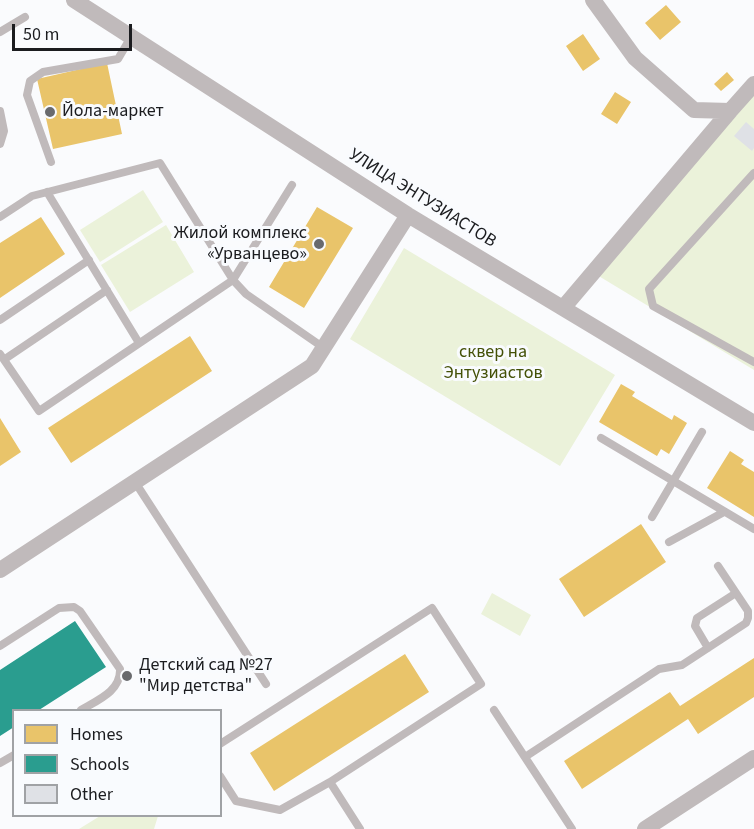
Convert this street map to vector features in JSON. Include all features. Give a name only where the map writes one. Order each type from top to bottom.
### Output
[{"type":"street","name":"УЛИЦА ЭНТУЗИАСТОВ","points":[[74,0],[408,215],[754,423]]},
{"type":"street","points":[[593,0],[635,58],[694,110],[730,111]]},
{"type":"street","points":[[563,308],[754,84]]},
{"type":"street","points":[[0,570],[312,366],[408,215]]},
{"type":"street","points":[[645,829],[754,758]]},
{"type":"lane","points":[[0,32],[25,17]]},
{"type":"lane","points":[[51,162],[27,95],[30,81],[43,72],[118,59],[131,37]]},
{"type":"lane","points":[[0,111],[4,131],[0,144]]},
{"type":"lane","points":[[0,217],[32,196],[160,164],[233,280],[246,294],[324,348]]},
{"type":"lane","points":[[754,173],[649,289],[653,306],[754,362]]},
{"type":"lane","points":[[107,290],[2,356],[39,411],[233,280],[292,185]]},
{"type":"lane","points":[[47,192],[140,343]]},
{"type":"lane","points":[[0,320],[89,261]]},
{"type":"lane","points":[[652,517],[702,432]]},
{"type":"lane","points":[[600,438],[754,529]]},
{"type":"lane","points":[[135,482],[266,684]]},
{"type":"lane","points":[[669,542],[724,512]]},
{"type":"lane","points":[[525,757],[659,669],[682,665],[747,620],[748,611],[718,566]]},
{"type":"lane","points":[[708,648],[695,626],[697,618],[736,593]]},
{"type":"lane","points":[[0,645],[59,608],[67,606],[80,611],[120,669],[118,682],[112,691],[84,709]]},
{"type":"lane","points":[[222,743],[432,608],[481,684],[330,782],[280,810],[236,801],[222,779]]},
{"type":"lane","points":[[494,711],[572,829]]},
{"type":"lane","points":[[330,782],[357,828]]},
{"type":"green space","points":[[754,95],[754,370],[597,275]]},
{"type":"green space","points":[[143,190],[163,222],[100,262],[80,230]]},
{"type":"green space","points":[[166,225],[194,272],[130,312],[101,265]]},
{"type":"green space","name":"сквер на Энтузиастов","points":[[404,248],[615,375],[560,466],[350,339]]},
{"type":"green space","points":[[492,593],[531,615],[520,636],[481,614]]},
{"type":"green space","points":[[98,817],[158,817],[154,829],[79,829]]},
{"type":"building: Homes","points":[[666,5],[681,22],[660,40],[645,23]]},
{"type":"building: Homes","points":[[583,34],[600,59],[583,71],[566,46]]},
{"type":"building: Homes","points":[[107,63],[122,134],[53,149],[37,79]]},
{"type":"building: Homes","points":[[727,72],[734,80],[721,91],[714,84]]},
{"type":"building: Homes","points":[[615,92],[631,102],[617,124],[601,114]]},
{"type":"building: Homes","name":"Жилой комплекс «Урванцево»","points":[[317,207],[353,228],[304,308],[269,287]]},
{"type":"building: Homes","points":[[41,217],[65,254],[0,298],[0,243]]},
{"type":"building: Homes","points":[[190,336],[212,371],[71,463],[48,428]]},
{"type":"building: Homes","points":[[621,384],[635,392],[632,396],[672,420],[674,415],[687,423],[669,454],[661,449],[657,456],[599,422]]},
{"type":"building: Homes","points":[[0,418],[21,452],[0,466]]},
{"type":"building: Homes","points":[[730,451],[744,460],[741,464],[754,472],[754,517],[707,488]]},
{"type":"building: Homes","points":[[641,524],[666,562],[584,617],[559,579]]},
{"type":"building: Homes","points":[[405,654],[429,692],[274,791],[250,753]]},
{"type":"building: Homes","points":[[754,658],[754,697],[698,734],[688,719],[582,789],[564,761],[670,692],[680,706]]},
{"type":"building: Schools","points":[[75,621],[106,667],[41,709],[12,709],[12,728],[0,736],[0,670]]},
{"type":"building: Other","points":[[746,122],[754,129],[752,151],[734,136]]},
{"type":"place","name":"Йола-маркет","points":[[50,112]]},
{"type":"place","name":"Жилой комплекс «Урванцево»","points":[[319,244]]},
{"type":"place","name":"Детский сад №27 \"Мир детства\"","points":[[127,676]]}]
